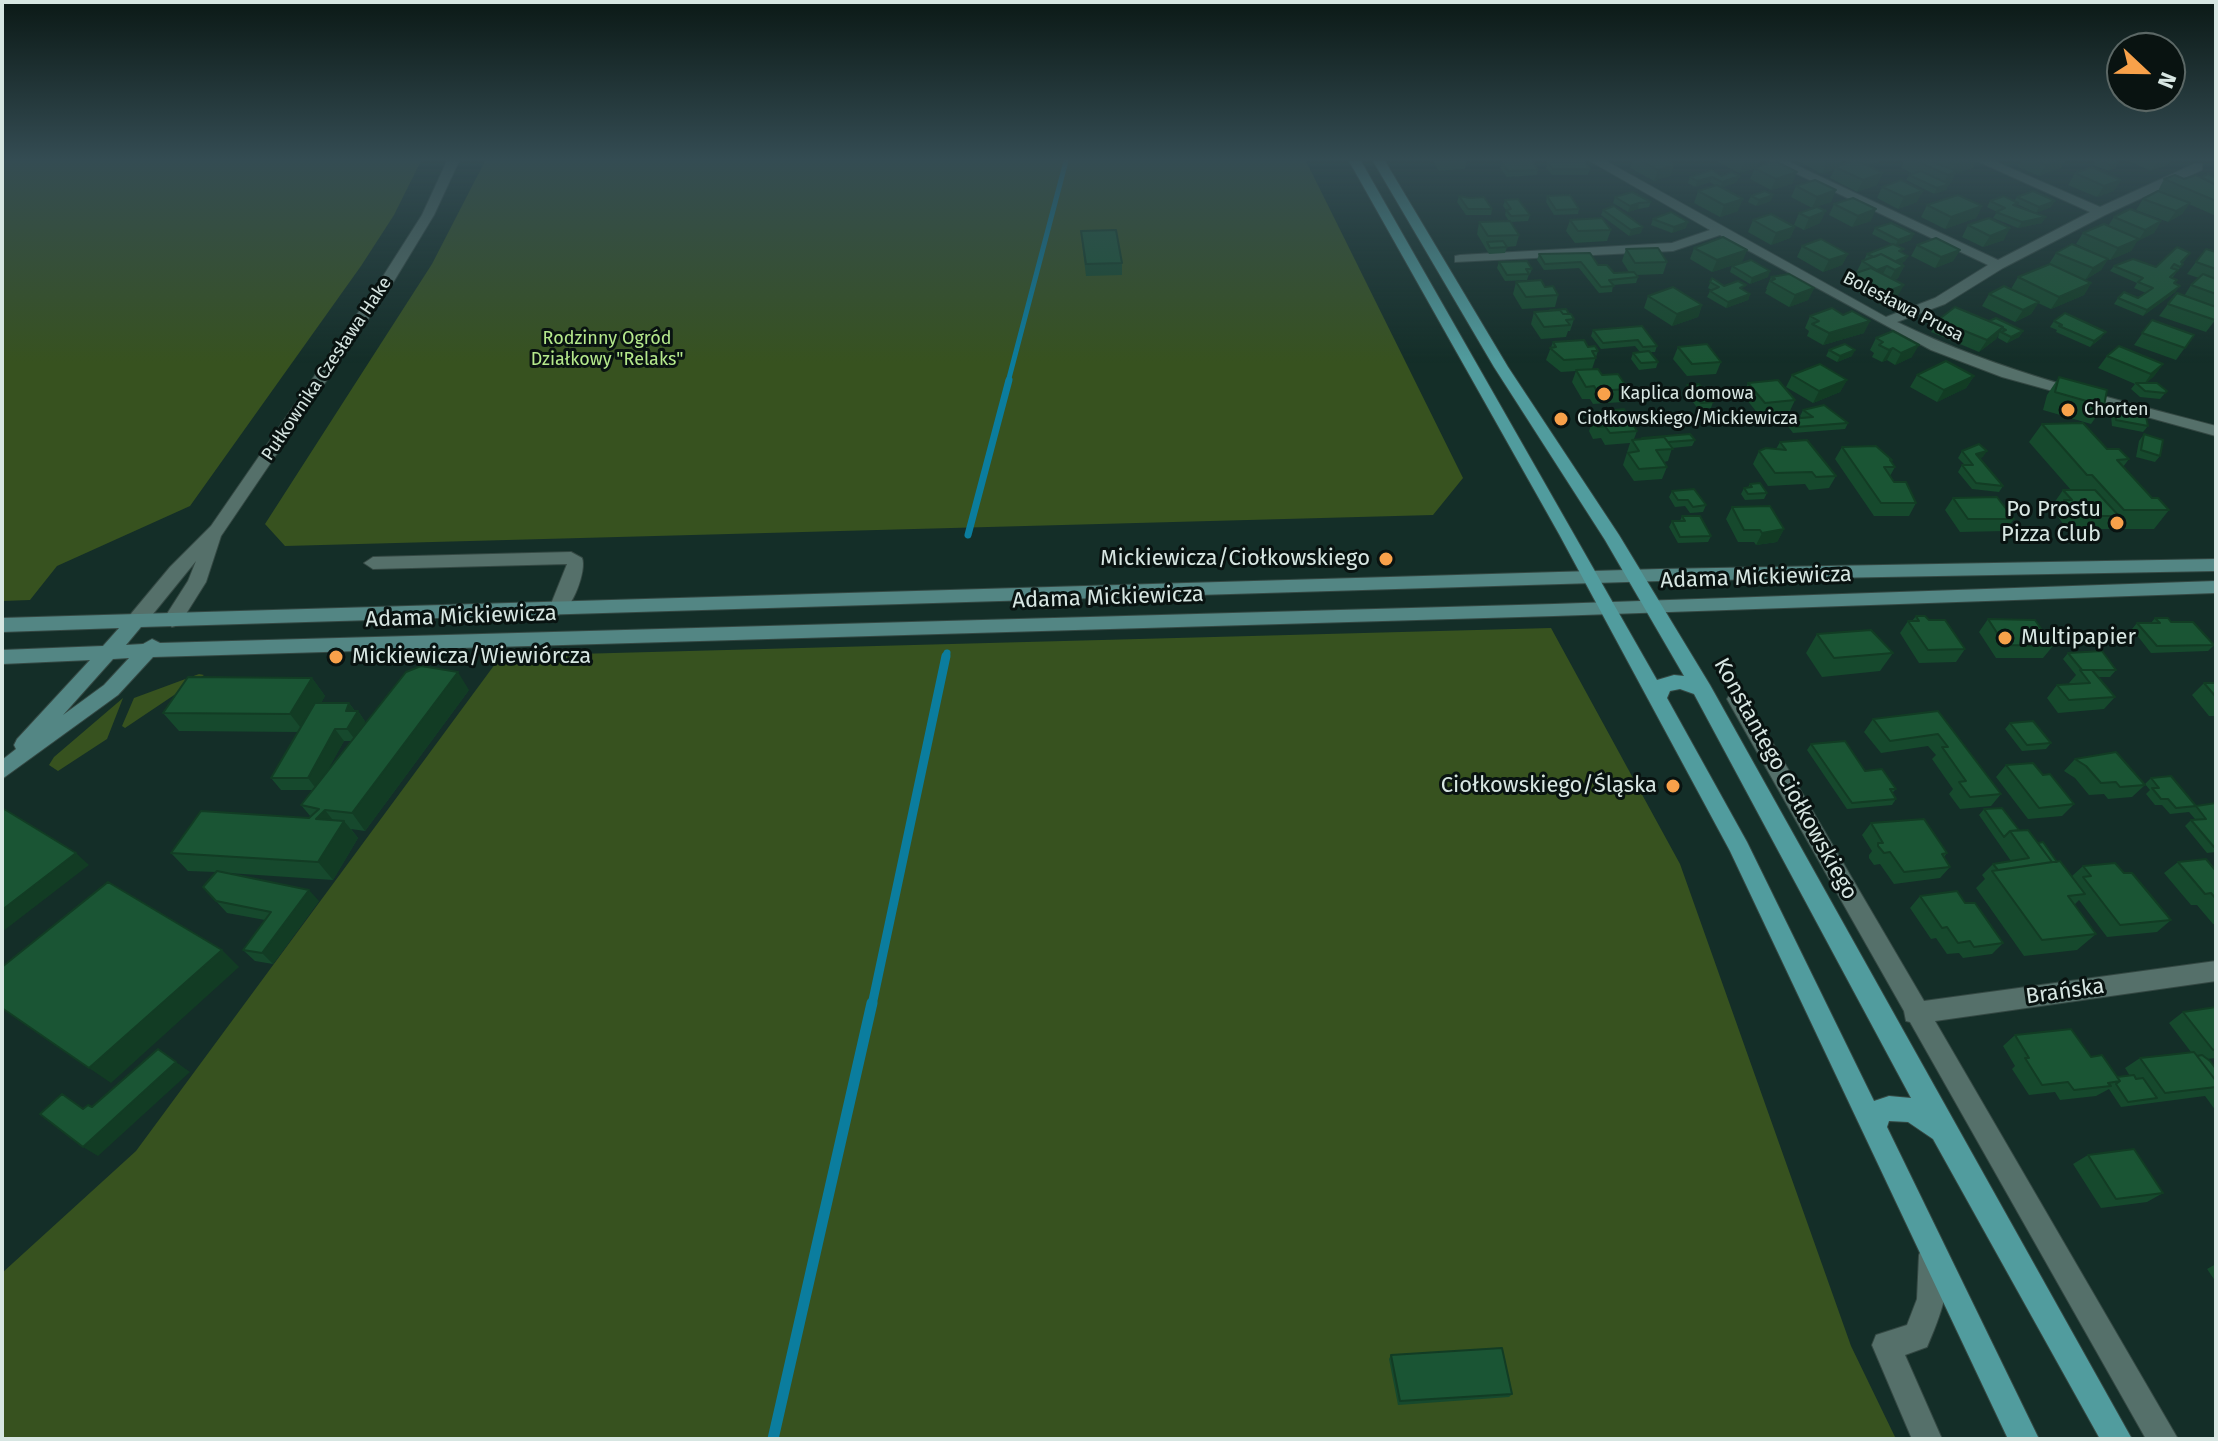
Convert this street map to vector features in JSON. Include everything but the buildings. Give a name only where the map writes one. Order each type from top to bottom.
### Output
[{"type":"main road","points":[[1393,228],[1591,577],[1746,861],[2024,1439]]},
{"type":"main road","name":"Konstantego Ciołkowskiego","points":[[1419,228],[1501,367],[1654,605],[1944,1133],[2117,1439]]},
{"type":"main road","points":[[1550,504],[1560,511],[1574,513],[1585,510],[1590,502]]},
{"type":"main road","points":[[1657,701],[1658,690],[1671,682],[1682,682],[1703,690]]},
{"type":"main road","points":[[1874,1131],[1874,1119],[1881,1110],[1893,1106],[1924,1116],[1944,1133]]},
{"type":"street","name":"Pułkownika Czesława Hake","points":[[137,620],[176,571],[217,530],[420,228]]},
{"type":"street","name":"Bolesława Prusa","points":[[1720,228],[1885,322],[1936,347],[2007,374],[2216,431]]},
{"type":"street","points":[[1920,228],[1998,265]]},
{"type":"street","points":[[1885,322],[1940,301],[1998,265],[2069,228]]},
{"type":"street","points":[[1460,259],[1673,247],[1723,230]]},
{"type":"street","name":"Pułkownika Czesława Hake","points":[[172,620],[197,582],[217,530]]},
{"type":"street","points":[[373,563],[571,558],[576,562],[575,568],[558,609]]},
{"type":"street","name":"Adama Mickiewicza","points":[[2,625],[1475,582],[1733,571],[2216,565]]},
{"type":"street","points":[[2084,568],[2102,578],[2106,586],[2103,589]]},
{"type":"street","points":[[1733,571],[1726,579],[1730,590],[1751,601]]},
{"type":"street","points":[[1475,582],[1489,588],[1496,598],[1489,611]]},
{"type":"street","name":"Adama Mickiewicza","points":[[2,657],[246,646],[1607,608],[2216,587]]},
{"type":"street","points":[[246,646],[263,617]]},
{"type":"street","points":[[2,770],[137,620]]},
{"type":"street","points":[[2,770],[92,706],[149,650],[172,620]]},
{"type":"street","name":"Konstantego Ciołkowskiego","points":[[1737,699],[2163,1439]]},
{"type":"street","name":"Brańska","points":[[1915,1013],[2216,971]]},
{"type":"street","points":[[1927,1439],[1886,1345],[1917,1337],[1931,1299],[1933,1255]]},
{"type":"green space","points":[[2,228],[385,228],[190,506],[57,566],[30,600],[2,601]]},
{"type":"green space","name":"Rodzinny Ogród Działkowy \"Relaks\"","points":[[450,228],[1339,228],[1463,478],[1433,515],[285,546],[265,524],[432,264]]},
{"type":"green space","points":[[1551,628],[1680,864],[1851,1346],[1896,1439],[2,1439],[2,1273],[136,1151],[501,656]]},
{"type":"green space","points":[[199,674],[204,675],[125,728],[122,726],[134,698]]},
{"type":"green space","points":[[123,698],[107,739],[58,771],[49,765],[54,757]]},
{"type":"waterway","points":[[1008,382],[1048,228]]},
{"type":"waterway","points":[[968,535],[1009,380]]},
{"type":"waterway","points":[[946,658],[947,653]]},
{"type":"waterway","points":[[872,1005],[946,656]]},
{"type":"waterway","points":[[773,1439],[872,1003]]},
{"type":"place","name":"Kaplica domowa","points":[[1604,394]]},
{"type":"place","name":"Chorten","points":[[2068,410]]},
{"type":"place","name":"Ciołkowskiego/Mickiewicza","points":[[1561,419]]},
{"type":"place","name":"Po Prostu Pizza Club","points":[[2117,523]]},
{"type":"place","name":"Mickiewicza/Ciołkowskiego","points":[[1386,559]]},
{"type":"place","name":"Multipapier","points":[[2005,638]]},
{"type":"place","name":"Mickiewicza/Wiewiórcza","points":[[336,657]]},
{"type":"place","name":"Ciołkowskiego/Śląska","points":[[1673,786]]}]
